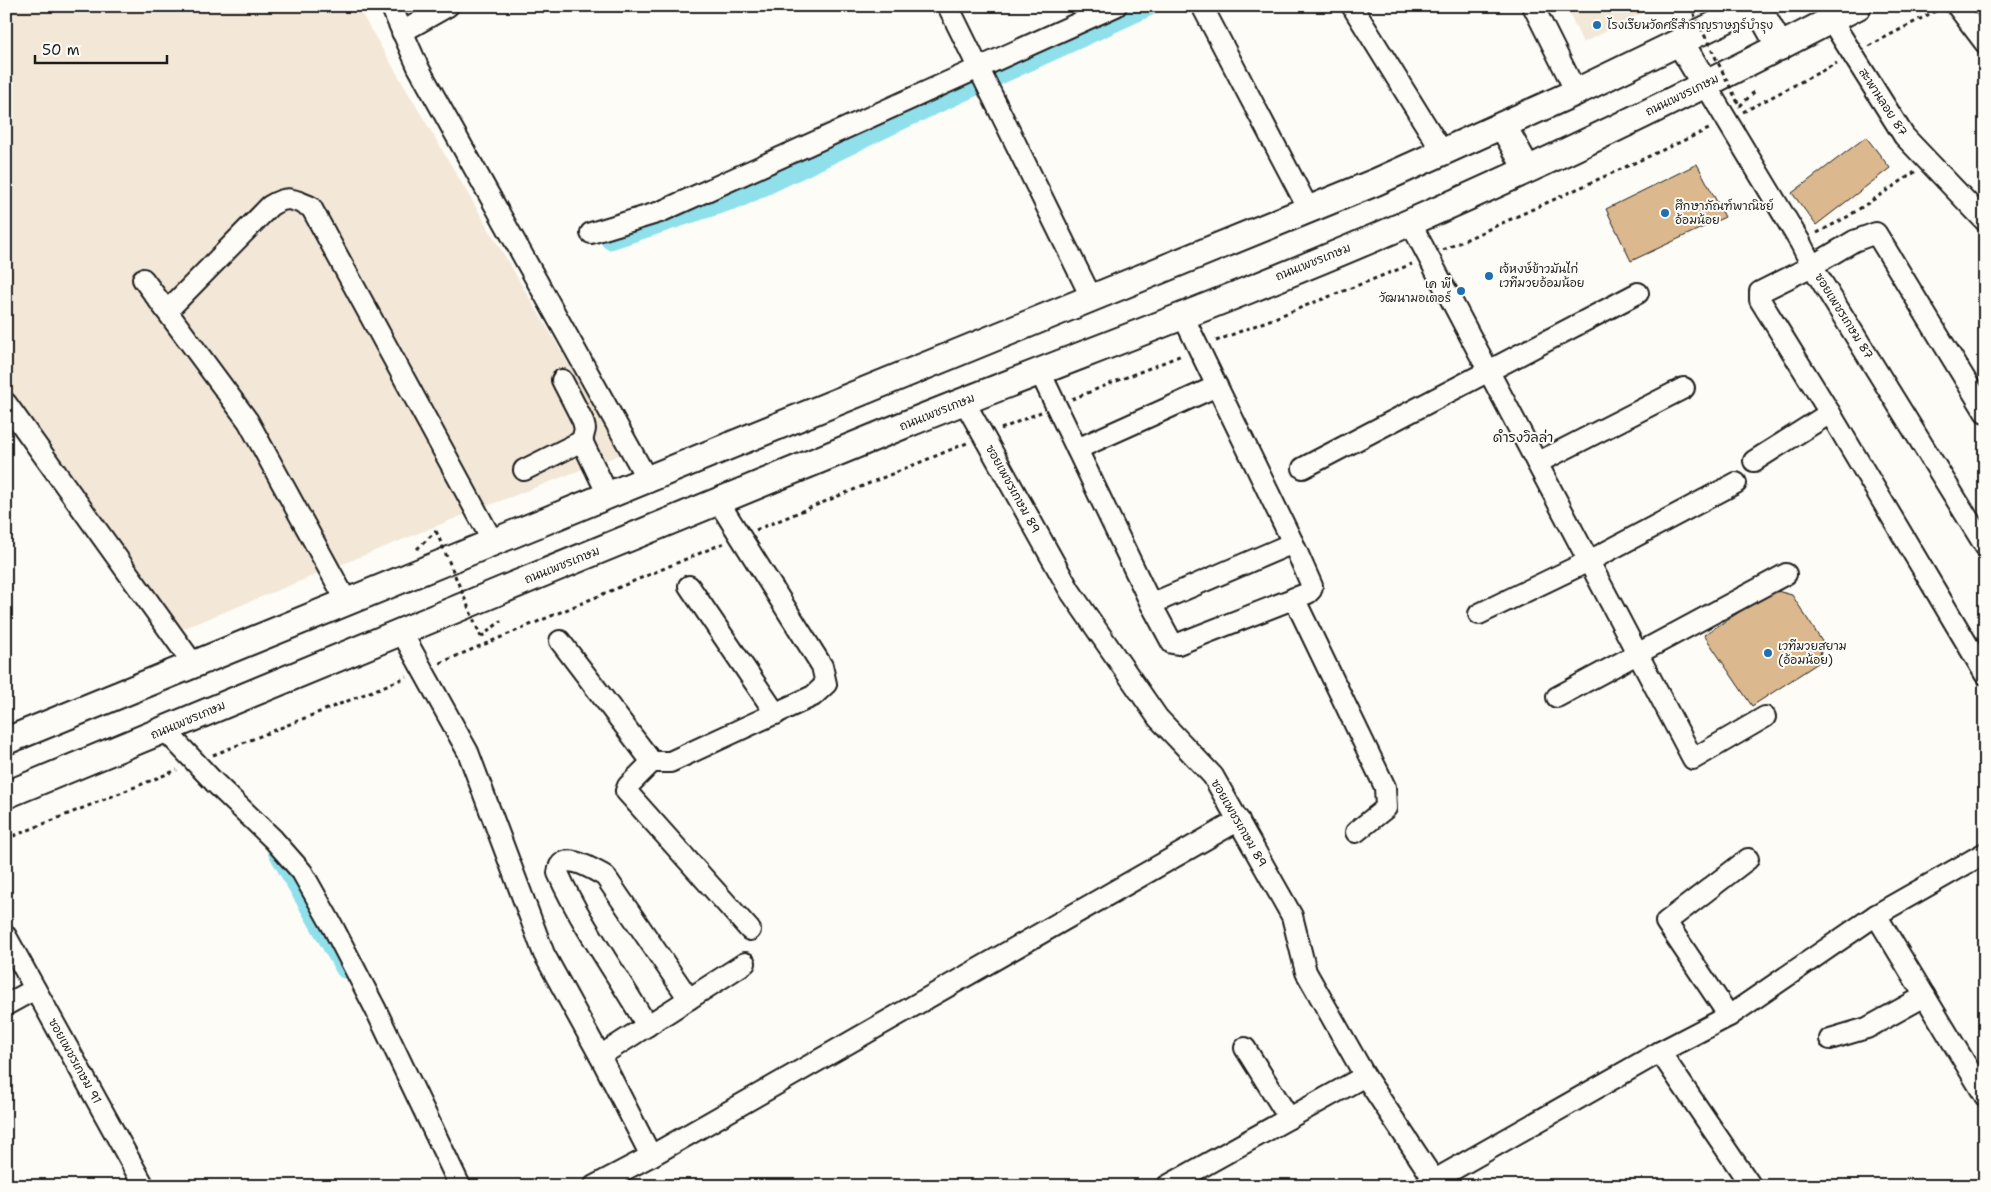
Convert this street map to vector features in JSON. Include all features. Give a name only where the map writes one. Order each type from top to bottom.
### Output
[{"type":"main road","points":[[6,741],[1309,210],[1503,126],[1755,6],[1780,47]]},
{"type":"main road","name":"ถนนเพชรเกษม","points":[[6,795],[718,501],[964,401],[1183,316],[1410,222],[1527,169],[1705,84],[1858,6]]},
{"type":"main road","points":[[1680,42],[1705,84]]},
{"type":"main road","points":[[1503,126],[1527,169]]},
{"type":"street","points":[[391,6],[422,75],[647,479]]},
{"type":"street","points":[[402,32],[448,6]]},
{"type":"street","points":[[948,6],[1092,299]]},
{"type":"street","points":[[591,233],[660,212],[982,76],[1116,6]]},
{"type":"street","points":[[1202,6],[1309,210]]},
{"type":"street","points":[[1352,6],[1443,153]]},
{"type":"street","points":[[1533,6],[1576,92]]},
{"type":"street","points":[[1957,6],[1985,43]]},
{"type":"street","name":"สะพานลอย 87","points":[[1831,20],[1894,123],[1904,136],[1985,221]]},
{"type":"street","name":"ซอยเพชรเกษม 87","points":[[1705,84],[1800,242],[1812,266],[1985,546]]},
{"type":"street","points":[[167,311],[270,206],[282,199],[293,199],[311,207],[494,542]]},
{"type":"street","points":[[1410,222],[1693,759],[1766,717]]},
{"type":"street","points":[[1985,412],[1878,234],[1873,232],[1854,240],[1812,266],[1760,292],[1760,300],[1830,413],[1985,674]]},
{"type":"street","points":[[143,279],[248,420],[347,602]]},
{"type":"street","points":[[1303,468],[1638,292]]},
{"type":"street","points":[[1040,372],[1169,640],[1178,644],[1308,593],[1312,586],[1293,543],[1183,316]]},
{"type":"street","points":[[562,380],[583,422],[585,429],[582,441],[608,495]]},
{"type":"street","points":[[1077,448],[1217,386]]},
{"type":"street","points":[[1537,463],[1684,388]]},
{"type":"street","name":"ซอยเพชรเกษม 89","points":[[964,401],[1070,591],[1158,718],[1213,776],[1292,916],[1306,972],[1365,1076],[1432,1184]]},
{"type":"street","points":[[6,403],[194,665]]},
{"type":"street","points":[[1754,461],[1830,413]]},
{"type":"street","points":[[524,470],[582,441]]},
{"type":"street","points":[[1480,614],[1589,561],[1736,484]]},
{"type":"street","points":[[718,501],[822,666],[826,684],[813,696],[670,762],[652,762],[628,786],[626,791],[750,930]]},
{"type":"street","points":[[1151,604],[1293,543]]},
{"type":"street","points":[[1557,698],[1786,574]]},
{"type":"street","points":[[688,586],[776,714]]},
{"type":"street","points":[[1294,598],[1385,788],[1386,808],[1356,832]]},
{"type":"street","points":[[401,631],[468,752],[544,954],[600,1056],[651,1156]]},
{"type":"street","points":[[560,641],[652,762]]},
{"type":"street","points":[[165,730],[214,782],[273,839],[302,872],[375,1008],[460,1186]]},
{"type":"street","points":[[594,1186],[651,1156],[1239,820]]},
{"type":"street","points":[[1432,1184],[1660,1052],[1729,1016],[1876,915],[1985,853]]},
{"type":"street","points":[[1729,1016],[1666,922],[1748,859]]},
{"type":"street","points":[[646,1026],[627,990],[569,898],[558,873],[558,869],[563,862],[567,861],[584,865],[605,876],[689,999]]},
{"type":"street","points":[[1876,915],[1985,1096]]},
{"type":"street","name":"ซอยเพชรเกษม 91","points":[[6,936],[144,1186]]},
{"type":"street","points":[[600,1056],[745,963]]},
{"type":"street","points":[[6,1005],[35,989]]},
{"type":"street","points":[[1830,1039],[1867,1028],[1925,996]]},
{"type":"street","points":[[1245,1048],[1288,1118]]},
{"type":"street","points":[[1660,1052],[1751,1186]]},
{"type":"street","points":[[1167,1186],[1365,1076]]},
{"type":"path","points":[[1690,6],[1740,107],[1756,90]]},
{"type":"path","points":[[1800,242],[1847,217],[1930,162]]},
{"type":"path","points":[[417,548],[436,532],[481,637],[501,621]]},
{"type":"path","points":[[171,764],[182,777]]},
{"type":"shaded area","points":[[6,6],[357,6],[622,454],[461,516],[170,634],[6,411]]},
{"type":"shaded area","name":"โรงเรียนวัดศรีสําราญราษฎร์บํารุง","points":[[1566,6],[1656,6],[1583,43]]},
{"type":"building","points":[[1866,137],[1890,168],[1816,225],[1792,193]]},
{"type":"building","name":"ศึกษาภัณฑ์พาณิชย์ อ้อมน้อย","points":[[1697,164],[1725,217],[1631,261],[1606,209]]},
{"type":"building","name":"เวทีมวยสยาม (อ้อมน้อย)","points":[[1773,590],[1792,595],[1823,643],[1818,663],[1752,706],[1704,635]]},
{"type":"waterway","points":[[610,240],[742,197],[902,120],[1150,6]]},
{"type":"waterway","points":[[277,851],[345,969]]},
{"type":"place","name":"โรงเรียนวัดศรีสําราญราษฎร์บํารุง","points":[[1597,25]]},
{"type":"place","name":"ศึกษาภัณฑ์พาณิชย์ อ้อมน้อย","points":[[1665,213]]},
{"type":"place","name":"เจ้หงษ์ข้าวมันไก่ เวทีมวยอ้อมน้อย","points":[[1489,276]]},
{"type":"place","name":"เค พี วัฒนามอเตอร์","points":[[1461,291]]},
{"type":"place","name":"เวทีมวยสยาม (อ้อมน้อย)","points":[[1768,653]]},
{"type":"district","name":"ดำรงวิลล่า","points":[[1523,437]]}]
